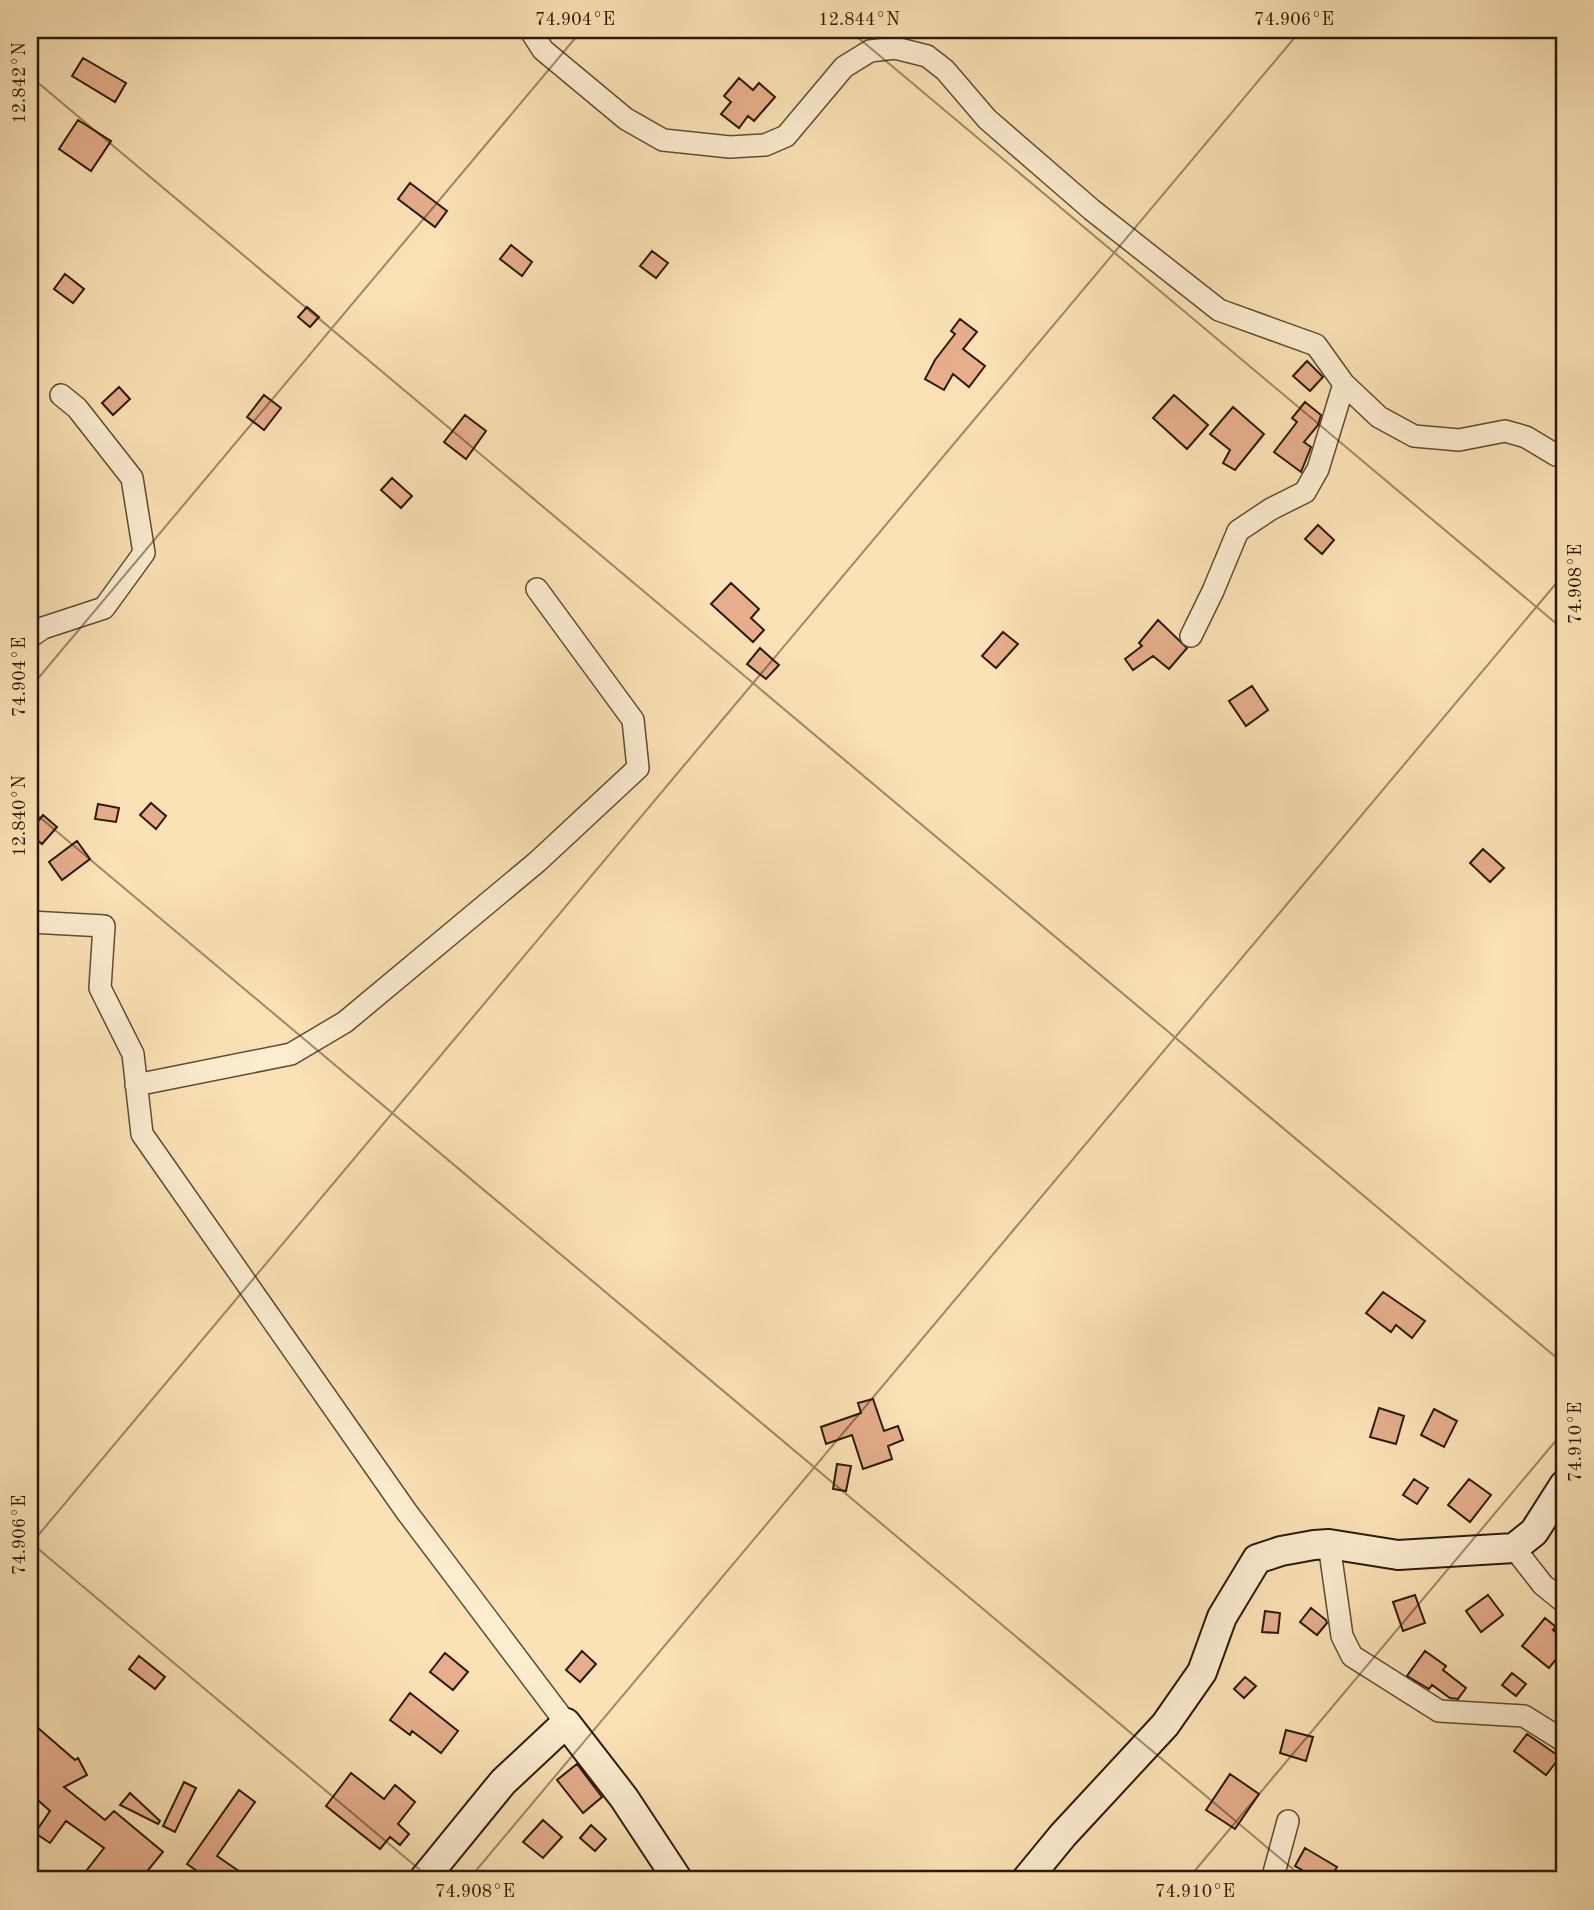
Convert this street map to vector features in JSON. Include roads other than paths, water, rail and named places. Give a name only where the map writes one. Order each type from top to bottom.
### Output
[{"type":"main road","points":[[1026,1880],[1063,1835],[1165,1725],[1202,1672],[1222,1617],[1257,1559],[1280,1551],[1329,1544],[1398,1555],[1514,1548],[1534,1532],[1564,1485]]},
{"type":"main road","points":[[423,1880],[503,1782],[566,1723],[624,1798],[678,1880]]},
{"type":"street","points":[[530,30],[543,50],[626,120],[663,140],[730,147],[765,145],[786,136],[844,67],[870,51],[895,48],[928,56],[944,70],[987,119],[1092,210],[1219,310],[1316,345],[1344,384],[1379,417],[1414,436],[1459,440],[1504,431],[1526,437],[1564,456]]},
{"type":"street","points":[[1191,636],[1238,531],[1271,509],[1305,492],[1318,468],[1344,384]]},
{"type":"street","points":[[30,637],[43,628],[104,608],[144,553],[132,478],[77,408],[61,395]]},
{"type":"street","points":[[136,1085],[291,1054],[345,1022],[537,862],[639,768],[633,720],[537,590]]},
{"type":"street","points":[[30,922],[104,926],[100,988],[133,1054],[142,1134],[406,1511],[566,1723]]},
{"type":"street","points":[[1329,1544],[1342,1636],[1352,1656],[1439,1711],[1524,1716],[1564,1741]]},
{"type":"street","points":[[1514,1548],[1543,1585],[1564,1602]]},
{"type":"street","points":[[1272,1880],[1288,1821]]}]
